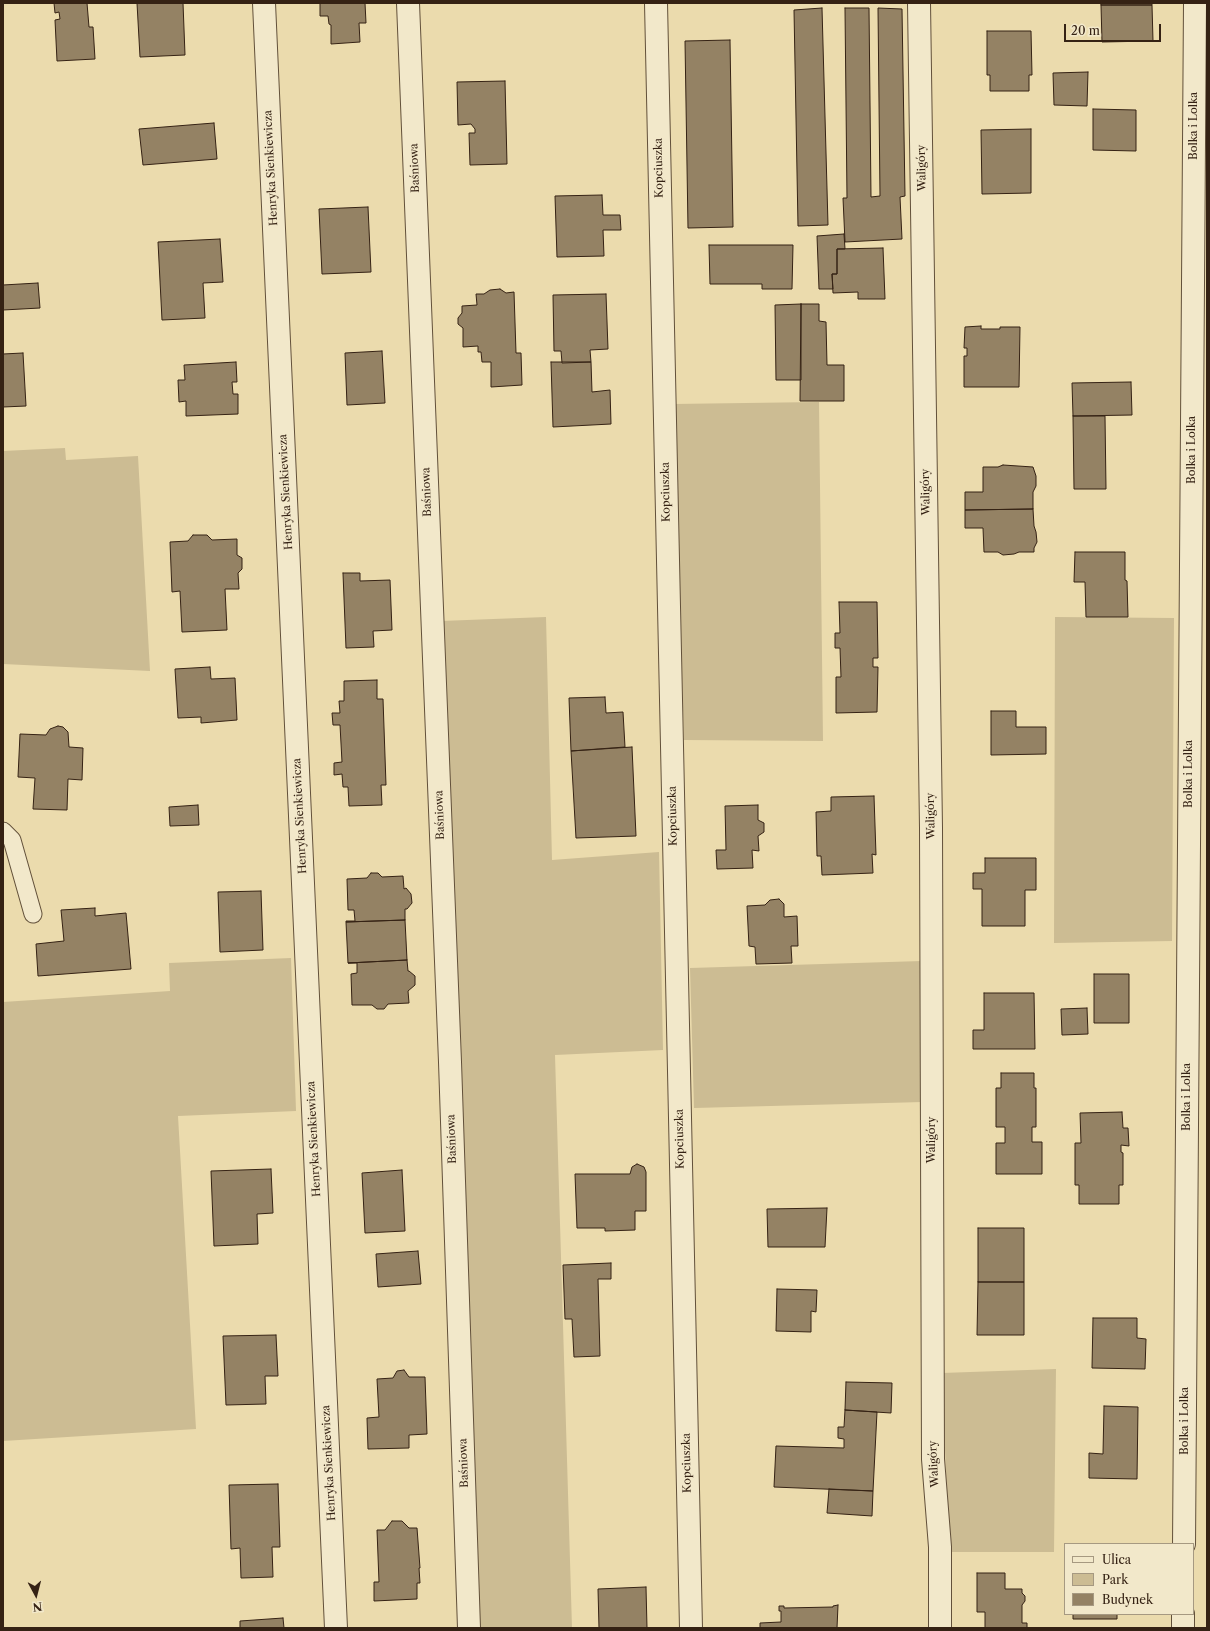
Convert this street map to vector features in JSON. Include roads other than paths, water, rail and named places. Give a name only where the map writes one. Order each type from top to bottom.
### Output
[{"type":"street","name":"Henryka Sienkiewicza","points":[[264,3],[336,1628]]},
{"type":"street","name":"Baśniowa","points":[[408,3],[450,1062],[469,1628]]},
{"type":"street","name":"Kopciuszka","points":[[656,3],[691,1628]]},
{"type":"street","name":"Waligóry","points":[[919,3],[931,828],[933,1459],[940,1547],[940,1628]]},
{"type":"street","name":"Bolka i Lolka","points":[[1184,1543],[1195,3]]},
{"type":"street","points":[[1183,1615],[1183,1628]]},
{"type":"lane","points":[[3,831],[12,840],[33,914]]}]
